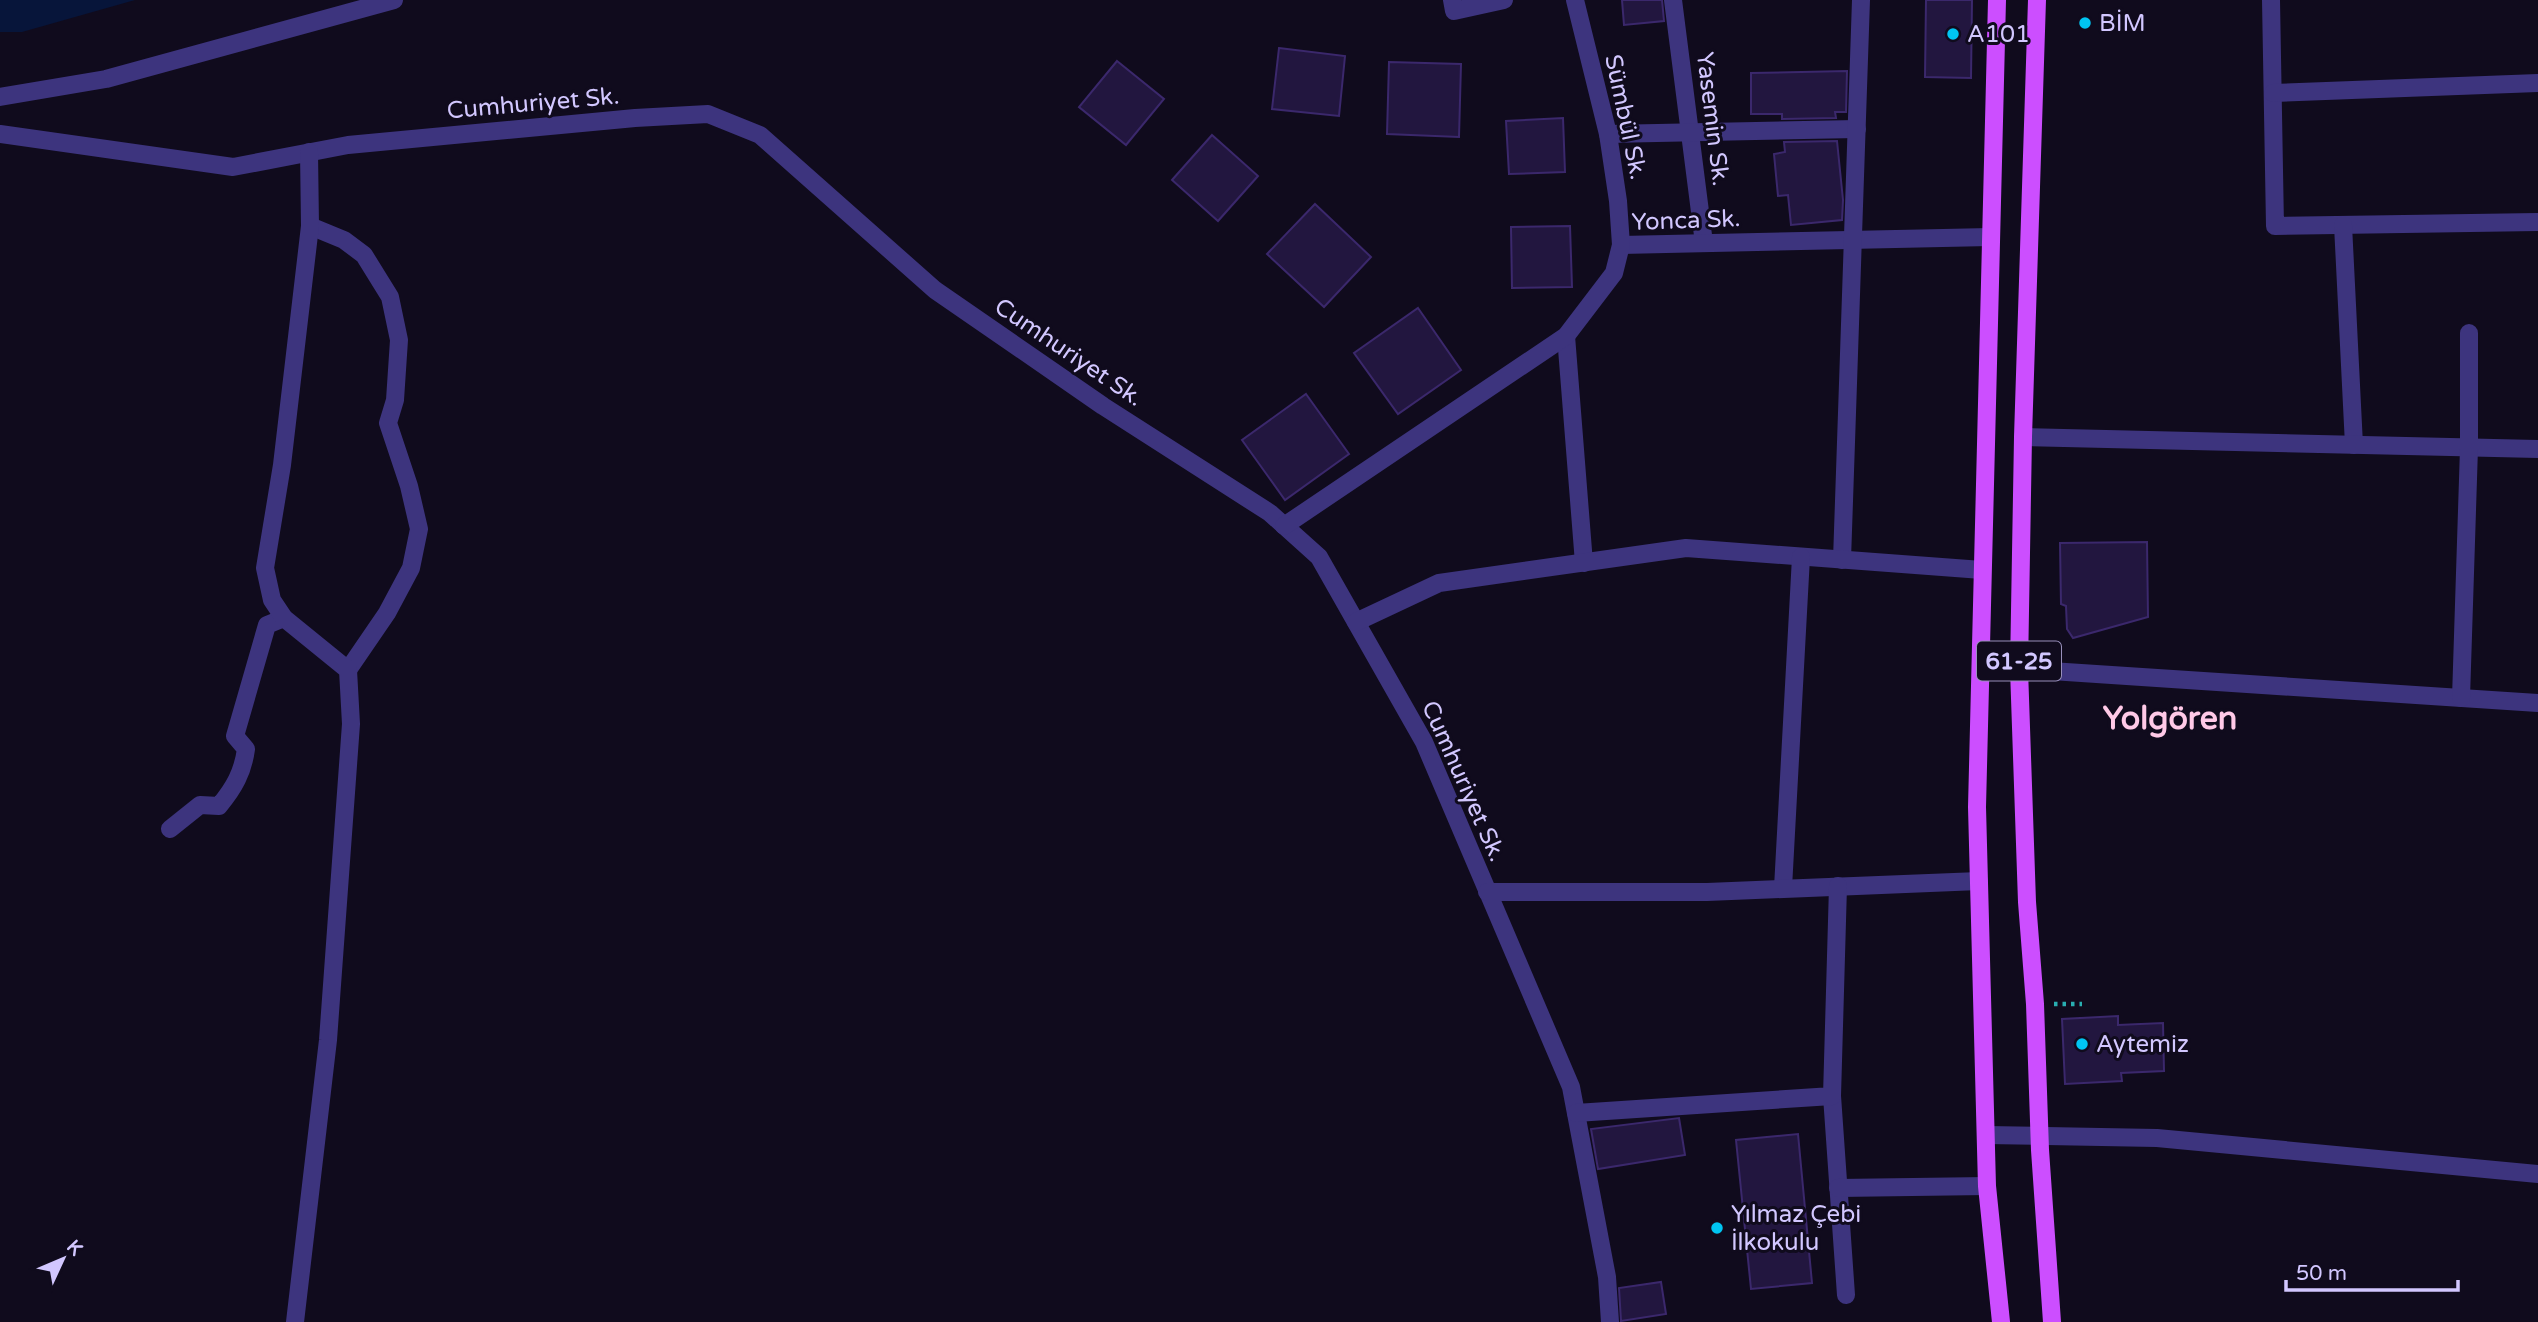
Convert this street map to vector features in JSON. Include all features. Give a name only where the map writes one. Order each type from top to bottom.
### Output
[{"type":"main road","name":"61-25","points":[[1997,0],[1977,807],[1987,1186],[2001,1322]]},
{"type":"main road","name":"61-25","points":[[2037,0],[2023,437],[2020,669],[2026,902],[2035,1004],[2039,1136],[2052,1322]]},
{"type":"street","points":[[0,97],[106,79],[394,0]]},
{"type":"street","points":[[1452,0],[1454,10],[1504,0]]},
{"type":"street","name":"Sümbül Sk.","points":[[1576,0],[1608,134],[1618,201],[1621,245]]},
{"type":"street","name":"Yasemin Sk.","points":[[1673,0],[1704,243]]},
{"type":"street","points":[[1842,560],[1861,0]]},
{"type":"street","points":[[2271,0],[2275,226],[2538,222]]},
{"type":"street","points":[[2273,93],[2538,83]]},
{"type":"street","name":"Cumhuriyet Sk.","points":[[0,134],[233,167],[375,142],[635,118],[708,114],[760,135],[935,290],[1103,406],[1270,513],[1319,557],[1424,742],[1571,1087],[1607,1277],[1610,1322]]},
{"type":"street","points":[[1608,134],[1857,129]]},
{"type":"street","points":[[309,152],[310,226],[282,465],[265,568],[272,600],[284,618],[348,670]]},
{"type":"street","points":[[2343,225],[2354,445]]},
{"type":"street","points":[[295,1322],[328,1040],[351,724],[348,670],[387,613],[411,568],[419,529],[409,485],[388,423],[394,400],[399,340],[390,297],[364,255],[344,240],[310,226]]},
{"type":"street","name":"Yonca Sk.","points":[[1284,526],[1566,336],[1614,273],[1621,245],[1990,237]]},
{"type":"street","points":[[2461,698],[2469,448],[2469,333]]},
{"type":"street","points":[[1566,336],[1584,563]]},
{"type":"street","points":[[2023,437],[2538,449]]},
{"type":"street","points":[[1356,622],[1439,583],[1686,548],[1982,570]]},
{"type":"street","points":[[1783,888],[1801,557]]},
{"type":"street","points":[[170,828],[200,805],[219,806],[231,792],[243,768],[246,749],[235,736],[267,625],[284,618]]},
{"type":"street","points":[[2020,669],[2538,703]]},
{"type":"street","points":[[1488,892],[1707,892],[1979,881]]},
{"type":"street","points":[[1838,886],[1832,1096],[1846,1295]]},
{"type":"street","points":[[1576,1113],[1832,1096]]},
{"type":"street","points":[[1986,1135],[2157,1138],[2538,1174]]},
{"type":"street","points":[[1838,1188],[1987,1186]]},
{"type":"water","points":[[0,0],[135,0],[22,32],[0,32]]},
{"type":"building","points":[[1622,0],[1662,0],[1664,21],[1624,25]]},
{"type":"building","points":[[1926,0],[1972,0],[1971,78],[1925,77]]},
{"type":"building","points":[[1279,48],[1345,56],[1339,116],[1272,109]]},
{"type":"building","points":[[1117,61],[1164,99],[1126,145],[1079,107]]},
{"type":"building","points":[[1389,62],[1461,64],[1459,137],[1387,134]]},
{"type":"building","points":[[1847,71],[1846,112],[1835,112],[1836,118],[1782,119],[1782,114],[1751,114],[1751,73]]},
{"type":"building","points":[[1563,118],[1565,172],[1509,174],[1506,121]]},
{"type":"building","points":[[1212,135],[1258,176],[1218,221],[1172,180]]},
{"type":"building","points":[[1837,141],[1843,200],[1842,220],[1791,225],[1788,195],[1778,196],[1774,154],[1785,152],[1784,142]]},
{"type":"building","points":[[1315,204],[1371,257],[1324,307],[1267,254]]},
{"type":"building","points":[[1570,226],[1572,287],[1512,288],[1511,227]]},
{"type":"building","points":[[1418,308],[1461,370],[1398,414],[1354,353]]},
{"type":"building","points":[[1306,394],[1349,454],[1285,500],[1242,440]]},
{"type":"building","points":[[2147,542],[2148,617],[2073,638],[2067,629],[2066,606],[2061,604],[2060,543]]},
{"type":"building","points":[[2118,1016],[2118,1025],[2163,1023],[2164,1071],[2121,1073],[2122,1081],[2065,1084],[2062,1019]]},
{"type":"building","points":[[1679,1118],[1685,1155],[1598,1169],[1591,1129]]},
{"type":"building","points":[[1798,1134],[1812,1283],[1751,1289],[1736,1140]]},
{"type":"building","points":[[1661,1282],[1666,1314],[1621,1321],[1619,1288]]},
{"type":"place","name":"BİM","points":[[2085,23]]},
{"type":"place","name":"A101","points":[[1953,34]]},
{"type":"place","name":"Aytemiz","points":[[2082,1044]]},
{"type":"place","name":"Yılmaz Çebi İlkokulu","points":[[1717,1228]]},
{"type":"district","name":"Yolgören","points":[[2170,718]]}]
